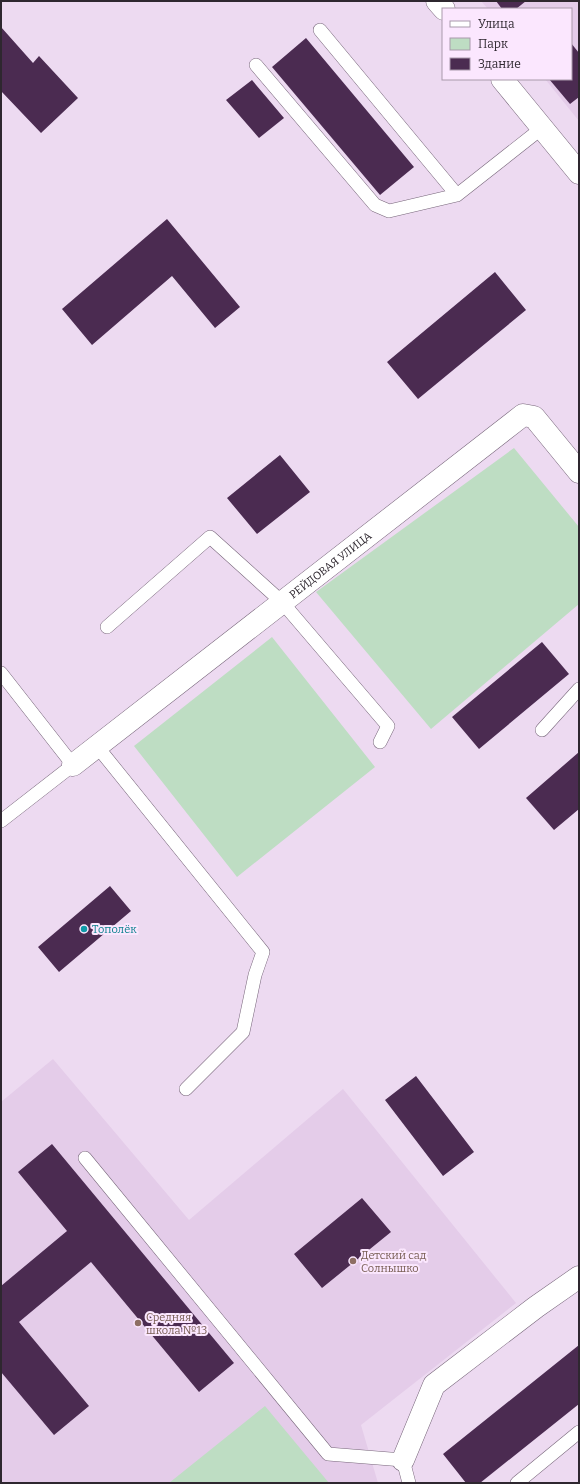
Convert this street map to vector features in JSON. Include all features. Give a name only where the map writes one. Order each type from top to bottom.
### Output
[{"type":"street","points":[[503,80],[579,173]]},
{"type":"street","name":"РЕЙДОВАЯ УЛИЦА","points":[[73,765],[96,745],[523,415],[534,417],[576,461]]},
{"type":"street","points":[[403,1460],[434,1385],[536,1307],[579,1278]]},
{"type":"lane","points":[[320,30],[457,194]]},
{"type":"lane","points":[[256,65],[375,205],[389,211],[457,194],[542,128]]},
{"type":"lane","points":[[107,626],[210,537],[282,602],[388,726],[380,742]]},
{"type":"lane","points":[[1,673],[73,765],[1,821]]},
{"type":"lane","points":[[542,730],[579,689]]},
{"type":"lane","points":[[96,745],[263,952],[255,976],[243,1032],[186,1089]]},
{"type":"lane","points":[[85,1158],[328,1454],[403,1460],[409,1483]]},
{"type":"lane","points":[[517,1483],[579,1432]]},
{"type":"shaded area","points":[[481,1],[579,1],[579,121],[546,80],[572,80],[572,8],[487,8]]},
{"type":"shaded area","name":"Средняя школа №13","points":[[53,1059],[189,1220],[343,1089],[516,1303],[361,1425],[378,1483],[1,1483],[1,1102]]},
{"type":"green space","points":[[514,448],[579,527],[579,604],[431,729],[316,592]]},
{"type":"green space","points":[[272,637],[375,767],[237,877],[134,746]]},
{"type":"green space","points":[[265,1406],[329,1483],[169,1483]]},
{"type":"building","points":[[496,1],[526,1],[517,8],[501,8]]},
{"type":"building","points":[[1,27],[33,63],[39,56],[78,98],[41,133],[1,91]]},
{"type":"building","points":[[306,38],[414,167],[380,195],[272,67]]},
{"type":"building","points":[[572,44],[579,53],[579,97],[570,104],[550,80],[572,80]]},
{"type":"building","points":[[252,80],[284,118],[259,138],[226,100]]},
{"type":"building","points":[[167,219],[240,307],[215,328],[172,276],[92,345],[62,309]]},
{"type":"building","points":[[495,272],[526,310],[418,399],[387,362]]},
{"type":"building","points":[[280,455],[310,492],[257,534],[227,498]]},
{"type":"building","points":[[542,642],[569,674],[479,749],[452,717]]},
{"type":"building","points":[[579,752],[579,809],[554,830],[526,798]]},
{"type":"building","name":"Тополёк","points":[[110,886],[131,911],[59,972],[38,947]]},
{"type":"building","points":[[416,1076],[474,1152],[443,1176],[385,1100]]},
{"type":"building","points":[[52,1144],[234,1363],[199,1392],[91,1262],[19,1322],[89,1406],[54,1435],[1,1372],[1,1286],[67,1231],[18,1172]]},
{"type":"building","points":[[362,1198],[391,1232],[322,1288],[294,1254]]},
{"type":"building","points":[[579,1345],[579,1404],[480,1483],[466,1483],[443,1454]]},
{"type":"place","name":"Тополёк","points":[[84,929]]},
{"type":"place","name":"Детский сад Солнышко","points":[[353,1261]]},
{"type":"place","name":"Средняя школа №13","points":[[138,1323]]}]
